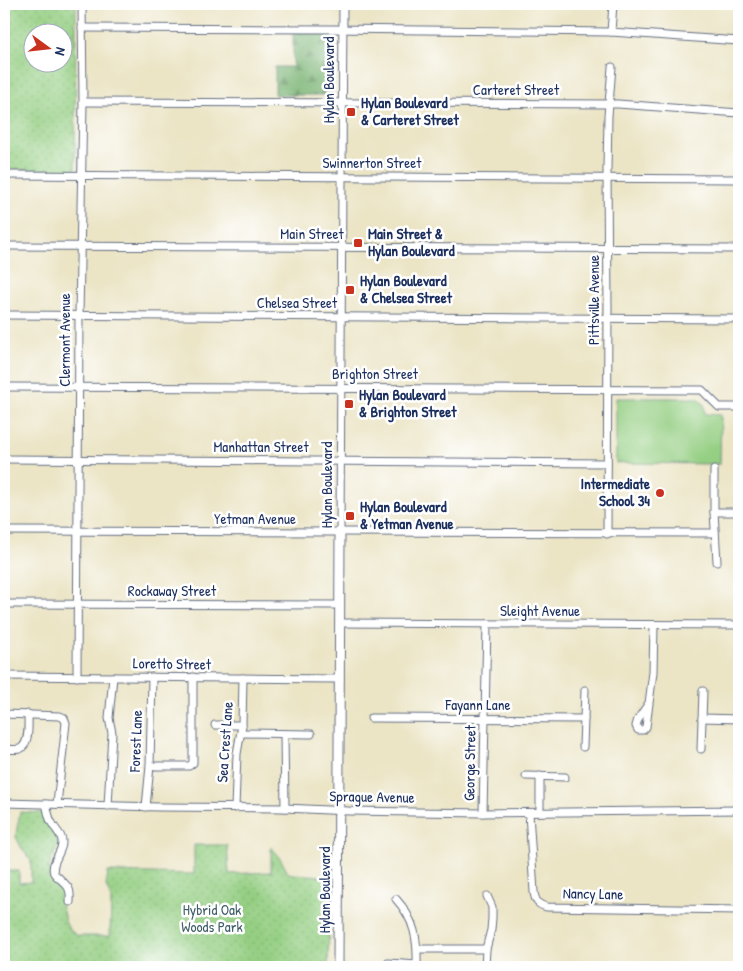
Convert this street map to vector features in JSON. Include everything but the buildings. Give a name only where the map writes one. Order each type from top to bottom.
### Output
[{"type":"main road","name":"Hylan Boulevard","points":[[338,967],[340,533]]},
{"type":"street","name":"Clermont Avenue","points":[[77,677],[79,316],[83,102],[82,4]]},
{"type":"street","name":"Hylan Boulevard","points":[[340,533],[343,4]]},
{"type":"street","points":[[611,32],[613,4]]},
{"type":"street","points":[[82,28],[611,32],[739,41]]},
{"type":"street","name":"Pittsville Avenue","points":[[607,534],[607,178],[612,67]]},
{"type":"street","name":"Carteret Street","points":[[83,102],[610,104],[739,113]]},
{"type":"street","name":"Swinnerton Street","points":[[4,176],[739,179]]},
{"type":"street","name":"Main Street","points":[[4,246],[739,249]]},
{"type":"street","name":"Chelsea Street","points":[[4,316],[739,319]]},
{"type":"street","name":"Brighton Street","points":[[4,386],[702,390],[719,407],[739,407]]},
{"type":"street","name":"Manhattan Street","points":[[4,459],[607,463]]},
{"type":"street","points":[[714,470],[717,562]]},
{"type":"street","points":[[714,512],[739,512]]},
{"type":"street","name":"Yetman Avenue","points":[[4,532],[715,533]]},
{"type":"street","name":"Rockaway Street","points":[[4,604],[340,605]]},
{"type":"street","name":"Sleight Avenue","points":[[340,624],[739,625]]},
{"type":"street","name":"George Street","points":[[482,813],[487,624]]},
{"type":"street","points":[[649,703],[654,666],[654,625]]},
{"type":"street","name":"Loretto Street","points":[[4,676],[340,679]]},
{"type":"street","name":"Forest Lane","points":[[108,806],[112,733],[109,718],[113,677]]},
{"type":"street","name":"Forest Lane","points":[[146,806],[150,766],[152,677]]},
{"type":"street","points":[[150,766],[192,765],[193,678]]},
{"type":"street","name":"Sea Crest Lane","points":[[235,808],[237,754],[242,725],[243,678]]},
{"type":"street","points":[[583,748],[585,690]]},
{"type":"street","points":[[702,750],[703,691]]},
{"type":"street","points":[[4,714],[60,716],[65,720],[57,804]]},
{"type":"street","points":[[4,749],[22,748],[27,739],[28,714]]},
{"type":"street","name":"Fayann Lane","points":[[372,718],[584,719]]},
{"type":"street","points":[[702,718],[739,719]]},
{"type":"street","points":[[215,725],[242,725]]},
{"type":"street","points":[[241,733],[311,734]]},
{"type":"street","points":[[284,734],[285,808]]},
{"type":"street","points":[[526,776],[565,777]]},
{"type":"street","points":[[540,776],[540,812]]},
{"type":"street","name":"Sprague Avenue","points":[[4,803],[482,813],[739,810]]},
{"type":"street","points":[[46,804],[51,822],[62,840],[62,846],[55,862],[54,870],[56,876],[69,887],[70,902]]},
{"type":"street","name":"Nancy Lane","points":[[529,813],[534,892],[536,900],[541,905],[547,907],[739,910]]},
{"type":"street","points":[[485,967],[486,949],[492,918],[492,907],[487,896]]},
{"type":"street","points":[[388,963],[417,966],[417,939],[411,920],[396,899]]},
{"type":"street","points":[[418,949],[486,949]]},
{"type":"green space","points":[[4,4],[76,4],[75,171],[4,169]]},
{"type":"green space","points":[[293,32],[333,32],[332,95],[275,95],[275,67],[293,67]]},
{"type":"green space","points":[[616,398],[697,398],[704,404],[705,414],[721,415],[720,464],[616,463]]},
{"type":"green space","name":"Hybrid Oak Woods Park","points":[[20,812],[45,813],[55,831],[58,842],[50,863],[49,872],[66,890],[60,899],[65,921],[73,933],[78,936],[110,936],[111,899],[106,886],[108,872],[194,874],[194,845],[227,845],[229,874],[271,872],[271,847],[279,856],[288,873],[323,876],[329,882],[328,967],[4,967],[4,871],[19,871],[19,883],[31,882],[31,861],[16,837]]},
{"type":"place","name":"Hylan Boulevard & Carteret Street","points":[[351,112]]},
{"type":"place","name":"Main Street & Hylan Boulevard","points":[[358,243]]},
{"type":"place","name":"Hylan Boulevard & Chelsea Street","points":[[350,290]]},
{"type":"place","name":"Hylan Boulevard & Brighton Street","points":[[349,404]]},
{"type":"place","name":"Intermediate School 34","points":[[660,493]]},
{"type":"place","name":"Hylan Boulevard & Yetman Avenue","points":[[350,516]]}]
